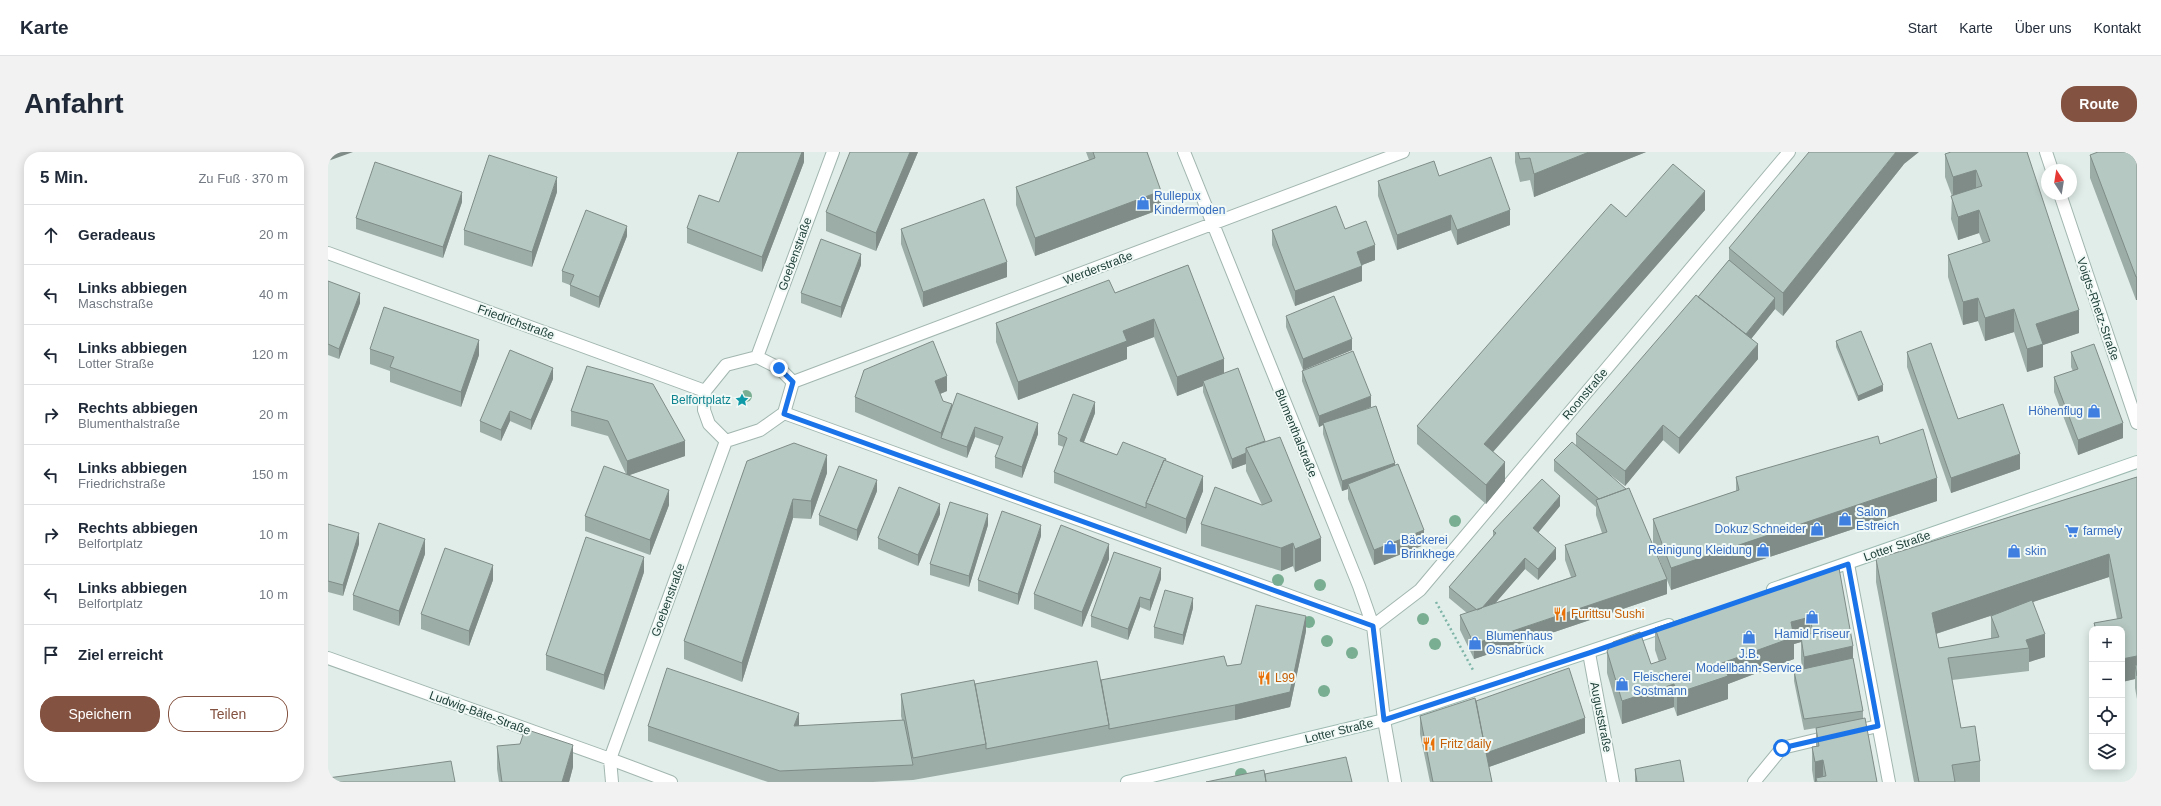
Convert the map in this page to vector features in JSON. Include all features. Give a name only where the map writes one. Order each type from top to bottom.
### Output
[{"type":"street","name":"Goebenstraße","points":[[757,357],[833,152]]},
{"type":"street","name":"Blumenthalstraße","points":[[1184,152],[1212,225],[1359,586],[1373,626],[1384,720],[1395,782]]},
{"type":"street","name":"Werderstraße","points":[[793,382],[1403,152]]},
{"type":"street","name":"Roonstraße","points":[[1373,626],[1420,590],[1789,152]]},
{"type":"street","points":[[2046,152],[2050,164]]},
{"type":"street","name":"Voigts-Rhetz-Straße","points":[[2062,200],[2137,423]]},
{"type":"street","name":"Friedrichstraße","points":[[328,253],[705,391]]},
{"type":"street","points":[[757,357],[779,368],[793,382],[784,414],[760,430],[726,441],[709,424],[704,410],[705,391],[726,365],[757,357]]},
{"type":"street","points":[[784,414],[1373,626]]},
{"type":"street","name":"Goebenstraße","points":[[610,759],[726,441]]},
{"type":"street","name":"Lotter Straße","points":[[1759,594],[2137,462]]},
{"type":"street","points":[[1848,564],[1889,782]]},
{"type":"street","name":"Lotter Straße","points":[[1127,782],[1384,720],[1589,653],[1678,622]]},
{"type":"street","name":"Auguststraße","points":[[1589,653],[1613,782]]},
{"type":"street","name":"Ludwig-Bäte-Straße","points":[[328,658],[671,782]]},
{"type":"street","points":[[1754,782],[1782,748],[1878,726]]},
{"type":"street","points":[[610,759],[612,782]]},
{"type":"path","points":[[1432,596],[1467,661]]},
{"type":"building","points":[[738,152],[802,152],[762,257],[687,228],[699,195],[719,202]]},
{"type":"building","points":[[850,152],[910,152],[876,233],[826,212]]},
{"type":"building","points":[[1093,152],[1147,152],[1161,191],[1035,238],[1016,187],[1095,158]]},
{"type":"building","points":[[1518,152],[1589,152],[1534,174],[1530,158],[1520,159]]},
{"type":"building","points":[[1809,152],[1896,152],[1783,293],[1729,248]]},
{"type":"building","points":[[1951,152],[2027,152],[2041,195],[2041,200],[2043,200],[2079,310],[2036,324],[2043,344],[2027,349],[2014,309],[1985,318],[1978,298],[1963,302],[1948,255],[1990,241],[1979,210],[1958,217],[1951,196],[1982,186],[1976,170],[1953,177],[1945,154]]},
{"type":"building","points":[[2098,152],[2137,152],[2137,277],[2090,155]]},
{"type":"building","points":[[489,155],[557,177],[532,252],[464,230]]},
{"type":"building","points":[[1491,157],[1510,210],[1457,230],[1451,215],[1397,235],[1378,181],[1434,161],[1439,176]]},
{"type":"building","points":[[375,162],[462,192],[443,247],[356,218]]},
{"type":"building","points":[[1673,164],[1705,191],[1484,444],[1505,462],[1486,485],[1417,426],[1611,204],[1626,217]]},
{"type":"building","points":[[984,199],[1007,262],[923,292],[901,229]]},
{"type":"building","points":[[1336,206],[1345,229],[1366,221],[1375,245],[1357,252],[1362,266],[1295,291],[1272,230]]},
{"type":"building","points":[[586,210],[627,226],[599,297],[570,285],[574,275],[562,271]]},
{"type":"building","points":[[821,239],[861,254],[841,307],[801,293]]},
{"type":"building","points":[[1729,260],[1775,298],[1746,334],[1698,297]]},
{"type":"building","points":[[1188,265],[1224,359],[1177,377],[1154,319],[1123,331],[1127,341],[1018,382],[996,323],[1109,280],[1115,293]]},
{"type":"building","points":[[328,281],[360,293],[339,349],[328,344]]},
{"type":"building","points":[[1696,295],[1758,344],[1679,438],[1663,425],[1625,471],[1576,434]]},
{"type":"building","points":[[1334,296],[1352,339],[1303,359],[1286,316]]},
{"type":"building","points":[[384,307],[479,340],[461,392],[390,367],[394,357],[370,349]]},
{"type":"building","points":[[1861,331],[1883,385],[1858,396],[1836,341]]},
{"type":"building","points":[[933,341],[947,376],[935,381],[943,401],[952,404],[941,433],[855,397],[864,370]]},
{"type":"building","points":[[1931,343],[1958,419],[2003,404],[2020,454],[1951,478],[1907,352]]},
{"type":"building","points":[[2094,344],[2123,423],[2078,440],[2054,377],[2078,369],[2071,352]]},
{"type":"building","points":[[510,350],[553,368],[531,420],[510,411],[501,430],[480,421]]},
{"type":"building","points":[[1353,351],[1371,396],[1319,416],[1302,371]]},
{"type":"building","points":[[587,366],[653,384],[685,441],[627,461],[608,421],[571,411]]},
{"type":"building","points":[[1238,368],[1265,441],[1246,448],[1246,453],[1232,459],[1203,381]]},
{"type":"building","points":[[957,393],[1038,423],[1022,467],[995,457],[1003,437],[975,427],[967,447],[941,438]]},
{"type":"building","points":[[1073,394],[1095,402],[1080,441],[1117,455],[1123,442],[1166,459],[1165,461],[1164,460],[1146,503],[1146,508],[1054,472],[1067,438],[1058,434]]},
{"type":"building","points":[[1376,406],[1395,463],[1342,481],[1323,423]]},
{"type":"building","points":[[1923,429],[1937,478],[1671,568],[1653,519],[1739,490],[1736,477],[1878,436],[1880,444]]},
{"type":"building","points":[[1280,437],[1321,538],[1295,549],[1293,543],[1281,548],[1201,524],[1215,487],[1262,505],[1272,501],[1246,448]]},
{"type":"building","points":[[1572,442],[1626,489],[1599,499],[1554,460]]},
{"type":"building","points":[[794,443],[827,455],[811,501],[793,499],[742,663],[684,641],[747,461]]},
{"type":"building","points":[[1164,460],[1203,476],[1186,519],[1146,503]]},
{"type":"building","points":[[1398,464],[1424,530],[1374,550],[1348,484]]},
{"type":"building","points":[[604,466],[669,490],[650,540],[585,516]]},
{"type":"building","points":[[839,466],[877,480],[857,530],[819,515]]},
{"type":"building","points":[[2137,477],[2137,656],[2125,658],[2125,626],[2095,626],[2094,623],[2122,618],[2109,554],[1932,613],[1939,648],[1999,637],[1991,616],[2032,600],[2045,634],[2026,640],[2029,648],[1948,658],[1961,728],[1975,726],[1980,761],[1952,765],[1955,782],[1919,782],[1876,559]]},
{"type":"building","points":[[1542,479],[1560,496],[1533,528],[1556,548],[1538,569],[1525,558],[1482,608],[1477,610],[1449,587],[1496,533],[1493,531]]},
{"type":"building","points":[[899,487],[940,504],[918,555],[878,538]]},
{"type":"building","points":[[1629,488],[1667,579],[1474,644],[1460,615],[1576,576],[1565,545],[1607,532],[1596,500]]},
{"type":"building","points":[[950,502],[988,514],[969,576],[930,564]]},
{"type":"building","points":[[1002,511],[1041,525],[1018,594],[978,580]]},
{"type":"building","points":[[379,523],[425,539],[399,611],[353,595]]},
{"type":"building","points":[[328,524],[359,533],[343,585],[328,581]]},
{"type":"building","points":[[1061,525],[1109,544],[1082,612],[1034,594]]},
{"type":"building","points":[[586,537],[644,557],[604,675],[546,655]]},
{"type":"building","points":[[445,548],[493,565],[469,631],[421,614]]},
{"type":"building","points":[[1114,552],[1161,568],[1150,600],[1140,597],[1128,629],[1091,616]]},
{"type":"building","points":[[1839,568],[1853,646],[1804,657],[1801,637],[1813,633],[1810,617],[1791,622],[1794,637],[1722,663],[1728,676],[1677,693],[1674,684],[1622,701],[1607,651],[1613,642],[1640,632],[1651,664],[1666,659],[1655,628]]},
{"type":"building","points":[[1165,590],[1193,598],[1183,635],[1154,627]]},
{"type":"building","points":[[1256,605],[1306,616],[1290,692],[1235,705],[1109,729],[1101,680],[1224,656],[1227,666],[1241,664]]},
{"type":"building","points":[[1853,658],[1863,711],[1804,719],[1794,671]]},
{"type":"building","points":[[1097,661],[1109,725],[986,749],[975,684]]},
{"type":"building","points":[[2135,665],[2137,665],[2137,676]]},
{"type":"building","points":[[667,668],[799,713],[794,726],[904,720],[913,765],[780,771],[648,726]]},
{"type":"building","points":[[1569,668],[1585,718],[1486,753],[1476,701]]},
{"type":"building","points":[[974,680],[986,744],[913,758],[901,694]]},
{"type":"building","points":[[1475,698],[1492,782],[1433,782],[1420,716]]},
{"type":"building","points":[[1865,718],[1877,782],[1817,782],[1816,778],[1826,776],[1823,760],[1815,762],[1812,747],[1819,746],[1816,728]]},
{"type":"building","points":[[525,729],[573,745],[562,782],[502,782],[497,746],[520,744]]},
{"type":"building","points":[[1346,757],[1352,782],[1266,782],[1265,774]]},
{"type":"building","points":[[1680,760],[1684,782],[1637,782],[1635,769]]},
{"type":"building","points":[[451,761],[455,782],[328,782],[328,778]]},
{"type":"building","points":[[1264,770],[1266,782],[1206,782]]},
{"type":"place","name":"Rullepux Kindermoden","points":[[1143,203]]},
{"type":"place","name":"Belfortplatz","points":[[742,400]]},
{"type":"place","name":"Höhenflug","points":[[2094,411]]},
{"type":"place","name":"Salon Estreich","points":[[1845,519]]},
{"type":"place","name":"Dokuz Schneider","points":[[1817,529]]},
{"type":"place","name":"farmely","points":[[2072,531]]},
{"type":"place","name":"Bäckerei Brinkhege","points":[[1390,547]]},
{"type":"place","name":"Reinigung Kleidung","points":[[1763,550]]},
{"type":"place","name":"skin","points":[[2014,551]]},
{"type":"place","name":"Furittsu Sushi","points":[[1560,614]]},
{"type":"place","name":"Hamid Friseur","points":[[1812,617]]},
{"type":"place","name":"J.B. Modellbahn-Service","points":[[1749,637]]},
{"type":"place","name":"Blumenhaus Osnabrück","points":[[1475,643]]},
{"type":"place","name":"L99","points":[[1264,678]]},
{"type":"place","name":"Fleischerei Sostmann","points":[[1622,684]]},
{"type":"place","name":"Fritz daily","points":[[1429,744]]},
{"type":"route","points":[[779,368],[793,382],[784,414],[1308,604],[1373,626],[1384,720],[1589,653],[1848,564],[1878,726],[1782,748]]}]
